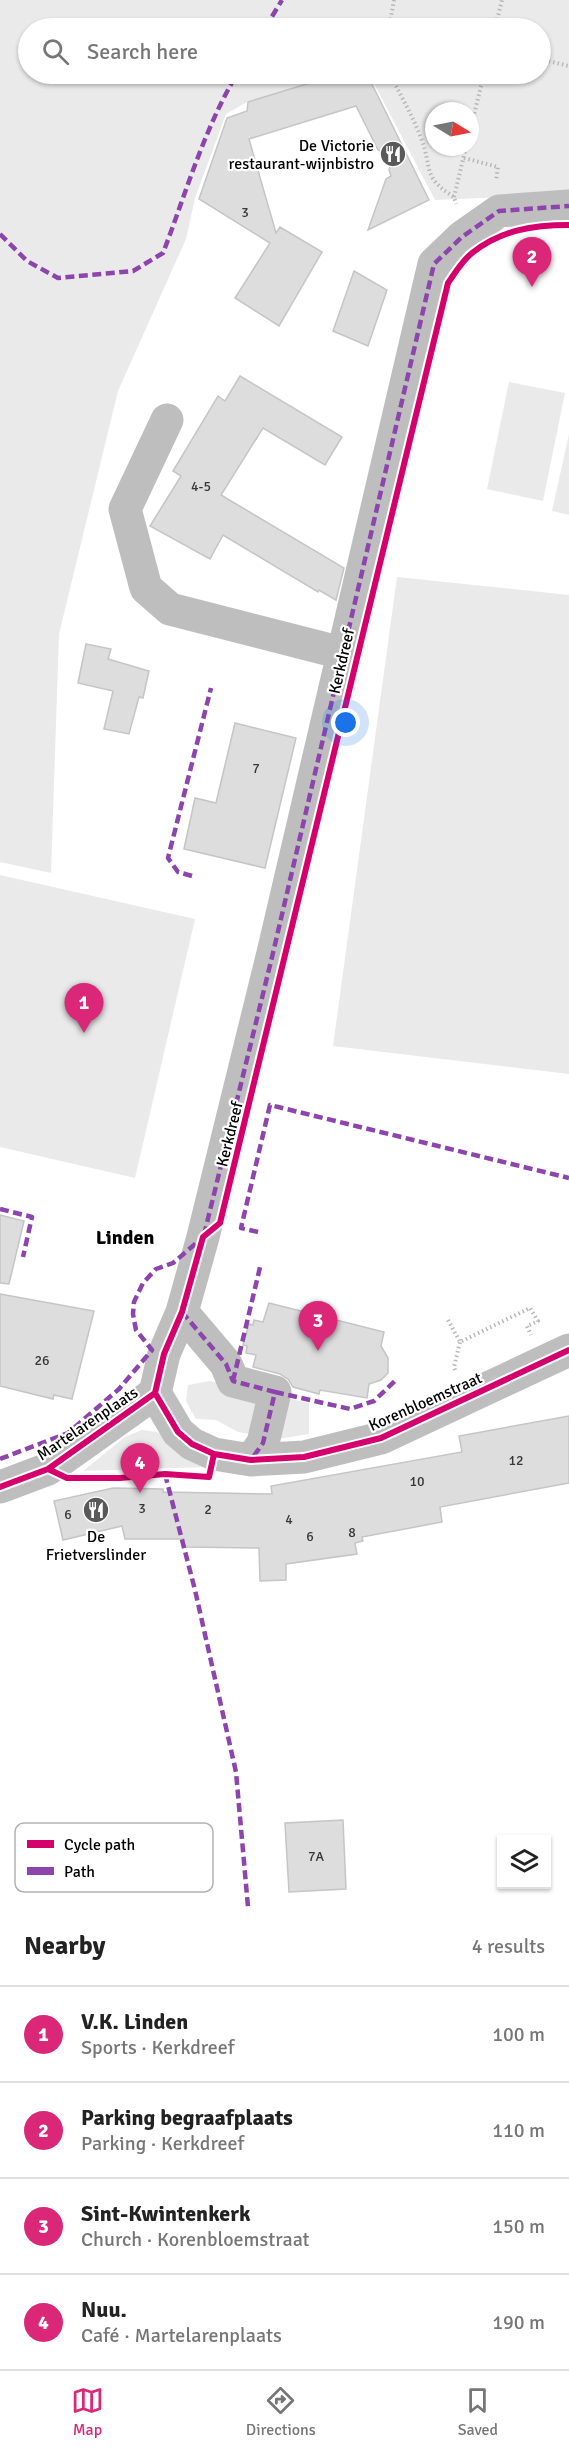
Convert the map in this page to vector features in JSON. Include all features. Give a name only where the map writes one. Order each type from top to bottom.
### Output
[{"type":"street","name":"Kerkdreef","points":[[182,1312],[203,1237],[270,964],[434,264],[462,237],[499,211],[569,206]]},
{"type":"street","points":[[167,420],[125,509],[146,588],[170,609],[342,653]]},
{"type":"street","points":[[182,1312],[226,1364],[233,1381],[275,1392],[263,1443],[251,1460]]},
{"type":"street","name":"Martelarenplaats","points":[[0,1487],[48,1468],[155,1393],[164,1354],[182,1312]]},
{"type":"street","name":"Korenbloemstraat","points":[[214,1454],[251,1460],[304,1457],[381,1438],[569,1350]]},
{"type":"street","name":"Martelarenplaats","points":[[155,1393],[178,1432],[192,1444],[214,1454]]},
{"type":"path","points":[[391,18],[394,0]]},
{"type":"path","points":[[498,18],[502,0]]},
{"type":"path","points":[[551,62],[569,66]]},
{"type":"path","points":[[395,84],[422,139],[427,168],[439,187],[454,197]]},
{"type":"path","points":[[477,102],[482,84]]},
{"type":"path","points":[[462,237],[454,197],[464,158],[498,167],[496,182],[507,181]]},
{"type":"path","points":[[448,1320],[460,1342],[530,1308],[538,1321],[527,1326],[531,1336],[522,1340]]},
{"type":"shaded area","points":[[0,0],[569,0],[569,194],[435,200],[374,84],[551,84],[551,18],[18,18],[18,84],[304,84],[247,102],[226,114],[195,198],[186,239],[118,391],[59,634],[51,873],[0,862]]},
{"type":"shaded area","points":[[509,382],[565,393],[543,501],[487,489]]},
{"type":"shaded area","points":[[569,434],[569,515],[552,511]]},
{"type":"shaded area","points":[[397,577],[569,595],[569,1074],[333,1046]]},
{"type":"shaded area","points":[[0,875],[195,919],[135,1178],[0,1147]]},
{"type":"shaded area","points":[[210,1381],[309,1403],[309,1434],[277,1439],[238,1432],[216,1420],[196,1419],[186,1401],[188,1385]]},
{"type":"shaded area","points":[[142,1430],[157,1432],[206,1467],[83,1471],[125,1437]]},
{"type":"building","points":[[306,84],[372,84],[429,200],[368,230],[386,179],[391,176],[389,170],[393,157],[378,150],[356,106],[249,139],[276,233],[280,227],[322,252],[279,326],[235,298],[270,243],[199,199],[227,118],[247,111],[248,102]]},
{"type":"building","points":[[354,271],[387,290],[368,346],[333,331]]},
{"type":"building","points":[[240,376],[342,437],[325,465],[263,428],[221,495],[344,568],[336,600],[319,590],[318,592],[223,535],[210,559],[150,526],[181,476],[173,471],[218,396],[225,401]]},
{"type":"building","points":[[86,644],[111,649],[108,659],[149,671],[143,698],[139,697],[129,734],[104,729],[113,691],[78,683]]},
{"type":"building","points":[[235,723],[296,738],[265,868],[184,849],[195,798],[216,803]]},
{"type":"building","points":[[0,1215],[24,1221],[9,1284],[0,1283]]},
{"type":"building","points":[[0,1294],[94,1311],[72,1399],[54,1395],[53,1399],[0,1386]]},
{"type":"building","points":[[269,1303],[384,1332],[381,1346],[388,1358],[388,1373],[381,1380],[369,1384],[367,1398],[320,1390],[319,1394],[293,1387],[288,1379],[280,1374],[253,1367],[256,1355],[246,1353],[247,1346],[243,1345],[249,1324],[253,1325],[254,1320],[263,1322]]},
{"type":"building","points":[[569,1416],[569,1483],[440,1507],[442,1522],[362,1537],[363,1541],[355,1543],[357,1554],[286,1564],[286,1580],[260,1581],[259,1548],[184,1547],[184,1539],[125,1539],[122,1526],[63,1540],[54,1501],[113,1488],[163,1489],[163,1492],[272,1494],[271,1486],[462,1452],[459,1436]]},
{"type":"building","points":[[343,1820],[346,1889],[289,1892],[285,1823]]},
{"type":"marked path","points":[[271,18],[282,0]]},
{"type":"marked path","points":[[0,234],[27,261],[58,278],[133,271],[163,253],[205,139],[231,84]]},
{"type":"marked path","points":[[204,1235],[273,953],[434,264],[462,237],[499,211],[569,206]]},
{"type":"marked path","points":[[192,876],[178,872],[168,858],[211,688]]},
{"type":"marked path","points":[[258,1232],[241,1228],[270,1105],[569,1178]]},
{"type":"marked path","points":[[0,1209],[32,1217],[23,1257]]},
{"type":"marked path","points":[[0,1459],[68,1433],[119,1389],[152,1350],[136,1330],[133,1314],[134,1302],[143,1283],[156,1269],[173,1263],[201,1239]]},
{"type":"marked path","points":[[233,1381],[261,1263]]},
{"type":"marked path","points":[[182,1312],[226,1364],[233,1381],[275,1392],[263,1443],[251,1460]]},
{"type":"marked path","points":[[275,1392],[350,1409],[374,1401],[397,1379]]},
{"type":"marked path","points":[[165,1474],[195,1590],[236,1772],[248,1907]]},
{"type":"cycle path","points":[[0,1487],[48,1469],[155,1393],[164,1354],[182,1312],[203,1237],[220,1223],[448,283],[468,256],[494,239],[518,230],[569,225]]},
{"type":"cycle path","points":[[155,1393],[178,1432],[192,1444],[214,1454],[251,1460],[304,1457],[381,1438],[569,1350]]},
{"type":"cycle path","points":[[48,1469],[67,1478],[120,1478],[165,1474],[209,1477],[214,1454]]},
{"type":"place","name":"De Victorie restaurant-wijnbistro","points":[[393,154]]},
{"type":"place","name":"Parking begraafplaats","points":[[532,287]]},
{"type":"place","name":"V.K. Linden","points":[[84,1033]]},
{"type":"place","name":"Sint-Kwintenkerk","points":[[318,1351]]},
{"type":"place","name":"Nuu.","points":[[140,1493]]},
{"type":"place","name":"De Frietverslinder","points":[[96,1510]]},
{"type":"district","name":"Linden","points":[[125,1237]]}]
